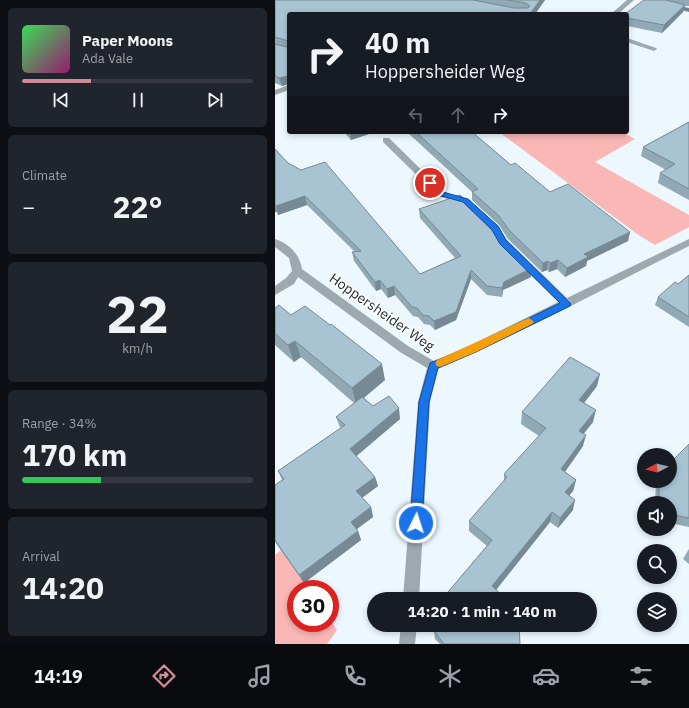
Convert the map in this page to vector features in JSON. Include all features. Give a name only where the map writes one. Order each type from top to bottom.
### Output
[{"type":"main road","points":[[645,0],[689,10]]},
{"type":"street","points":[[616,12],[631,0]]},
{"type":"street","points":[[629,41],[654,49]]},
{"type":"street","points":[[275,93],[287,88]]},
{"type":"street","points":[[387,140],[441,194],[465,201],[495,228],[503,242],[566,304]]},
{"type":"street","points":[[275,242],[290,252],[296,262],[297,271],[290,281],[275,291]]},
{"type":"street","name":"Hoppersheider Weg","points":[[297,271],[404,349],[433,366],[473,349],[566,304],[689,242]]},
{"type":"street","points":[[411,592],[424,402],[433,366]]},
{"type":"street","points":[[407,644],[408,632]]},
{"type":"shaded area","points":[[502,134],[626,134],[635,139],[595,162],[689,215],[689,227],[655,245],[640,236]]},
{"type":"shaded area","points":[[281,550],[303,580],[287,580],[287,632],[336,632],[327,644],[275,644],[275,555]]},
{"type":"building","points":[[275,0],[473,0],[514,8],[528,8],[530,6],[526,3],[507,0],[540,0],[531,12],[287,12],[287,41],[275,37]]},
{"type":"building","points":[[644,0],[666,0],[685,5],[664,25],[629,18],[629,12],[628,12]]},
{"type":"building","points":[[275,44],[287,47],[287,76],[279,78],[275,76]]},
{"type":"building","points":[[689,122],[689,189],[660,173],[675,164],[643,147]]},
{"type":"building","points":[[418,134],[474,134],[511,165],[515,163],[550,192],[568,184],[630,232],[584,254],[588,257],[567,268],[558,260],[550,263],[548,261],[543,263],[509,230],[499,216],[472,192],[478,189]]},
{"type":"building","points":[[275,149],[288,163],[301,170],[325,162],[420,274],[461,256],[419,209],[460,195],[490,222],[499,236],[532,268],[504,282],[502,288],[487,286],[471,270],[456,312],[434,321],[429,316],[423,315],[417,308],[412,307],[394,286],[387,289],[380,280],[375,282],[352,252],[361,251],[305,196],[276,206],[275,205]]},
{"type":"building","points":[[689,275],[689,317],[658,297],[675,282],[678,284]]},
{"type":"building","points":[[279,305],[291,315],[305,306],[330,325],[331,324],[382,364],[352,388],[295,341],[288,345],[275,334],[275,308]]},
{"type":"building","points":[[570,357],[600,374],[579,400],[596,410],[579,431],[586,435],[561,469],[576,480],[565,492],[575,500],[560,518],[552,512],[492,586],[498,592],[448,592],[492,540],[469,521],[507,477],[504,474],[546,428],[522,412]]},
{"type":"building","points":[[389,396],[399,408],[350,449],[375,477],[356,491],[371,507],[351,522],[358,531],[299,575],[275,540],[275,485],[284,479],[278,471],[345,425],[336,417],[362,397],[373,406]]},
{"type":"building","points":[[689,444],[689,518],[677,515],[677,496],[659,496],[659,488],[677,488],[677,456]]},
{"type":"building","points":[[435,632],[519,632],[520,644],[444,644]]},
{"type":"slow traffic","points":[[440,363],[529,322]]},
{"type":"route","points":[[416,523],[424,402],[433,366],[473,349],[566,304],[503,242],[495,228],[465,201],[441,194],[430,183]]}]
